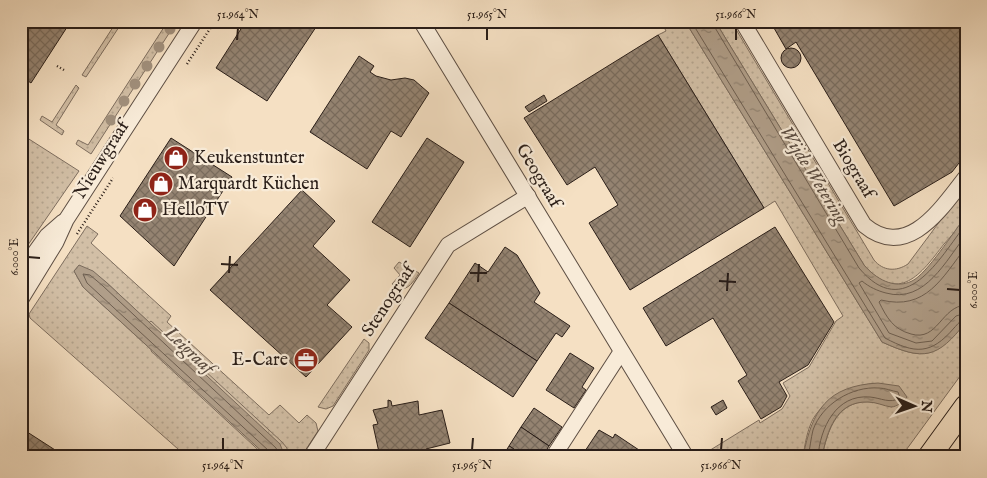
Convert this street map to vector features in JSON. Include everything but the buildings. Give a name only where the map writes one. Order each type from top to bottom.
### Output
[{"type":"highway","points":[[928,457],[966,406]]},
{"type":"street","name":"Nieuwgraaf","points":[[21,299],[56,242],[66,220],[195,21]]},
{"type":"street","name":"Geograaf","points":[[421,21],[686,457]]},
{"type":"street","name":"Biograaf","points":[[742,21],[864,225],[874,233],[899,237],[927,224],[966,177]]},
{"type":"street","name":"Stenograaf","points":[[311,457],[448,245],[528,196]]},
{"type":"street","name":"Nieuwgraaf","points":[[21,272],[47,236],[66,220]]},
{"type":"street","points":[[553,457],[621,352]]},
{"type":"path","points":[[185,67],[215,21]]},
{"type":"path","points":[[57,66],[64,70]]},
{"type":"path","name":"Nieuwgraaf","points":[[75,237],[114,175]]},
{"type":"green space","points":[[117,21],[123,21],[86,77],[82,75]]},
{"type":"green space","points":[[168,21],[177,21],[91,154],[76,144],[78,140],[88,145]]},
{"type":"green space","points":[[661,21],[685,21],[882,342],[909,352],[929,353],[946,343],[966,322],[966,368],[901,457],[822,457],[830,430],[843,410],[863,402],[892,407],[893,387],[871,384],[859,386],[837,395],[819,410],[809,428],[803,457],[699,457],[759,420],[760,423],[782,409],[790,396],[783,383],[809,367],[836,321],[843,316],[775,201],[764,208],[658,35],[666,31]]},
{"type":"green space","points":[[715,21],[731,21],[874,260],[881,266],[894,269],[908,264],[966,186],[965,217],[956,231],[918,274],[908,281],[899,284],[888,283],[877,277],[864,265]]},
{"type":"green space","points":[[76,85],[79,88],[56,125],[64,131],[62,135],[40,120],[42,116],[52,122]]},
{"type":"green space","points":[[21,134],[79,171],[21,255]]},
{"type":"green space","points":[[87,226],[98,234],[91,243],[171,316],[167,322],[269,415],[280,405],[299,423],[307,415],[316,423],[318,431],[301,457],[285,457],[192,363],[106,282],[79,266],[74,271],[83,287],[268,457],[187,457],[30,318],[29,314]]},
{"type":"green space","points":[[399,262],[419,273],[410,285],[402,289],[398,289],[392,284],[400,275],[394,268]]},
{"type":"green space","points":[[151,321],[282,442],[287,448],[286,456],[147,324]]},
{"type":"green space","points":[[364,339],[369,343],[369,350],[333,406],[326,409],[318,407]]},
{"type":"green space","points":[[152,347],[277,457],[266,457],[151,351]]},
{"type":"water","points":[[685,21],[715,21],[864,265],[879,278],[898,284],[912,281],[918,277],[933,261],[966,216],[966,322],[947,343],[938,350],[919,354],[882,342]]},
{"type":"water","points":[[79,265],[93,271],[106,282],[280,444],[285,457],[268,457],[83,287],[74,271]]},
{"type":"water","points":[[878,383],[899,386],[907,397],[900,404],[893,407],[868,402],[857,403],[848,407],[835,419],[830,428],[822,457],[803,457],[811,426],[817,414],[834,395],[846,389]]},
{"type":"place","name":"Keukenstunter","points":[[176,158]]},
{"type":"place","name":"Marquardt Küchen","points":[[161,184]]},
{"type":"place","name":"HelloTV","points":[[145,210]]},
{"type":"place","name":"E-Care","points":[[306,360]]},
{"type":"water label","name":"Wijde Wetering","points":[[813,175]]},
{"type":"water label","name":"Leigraaf","points":[[189,351]]}]
